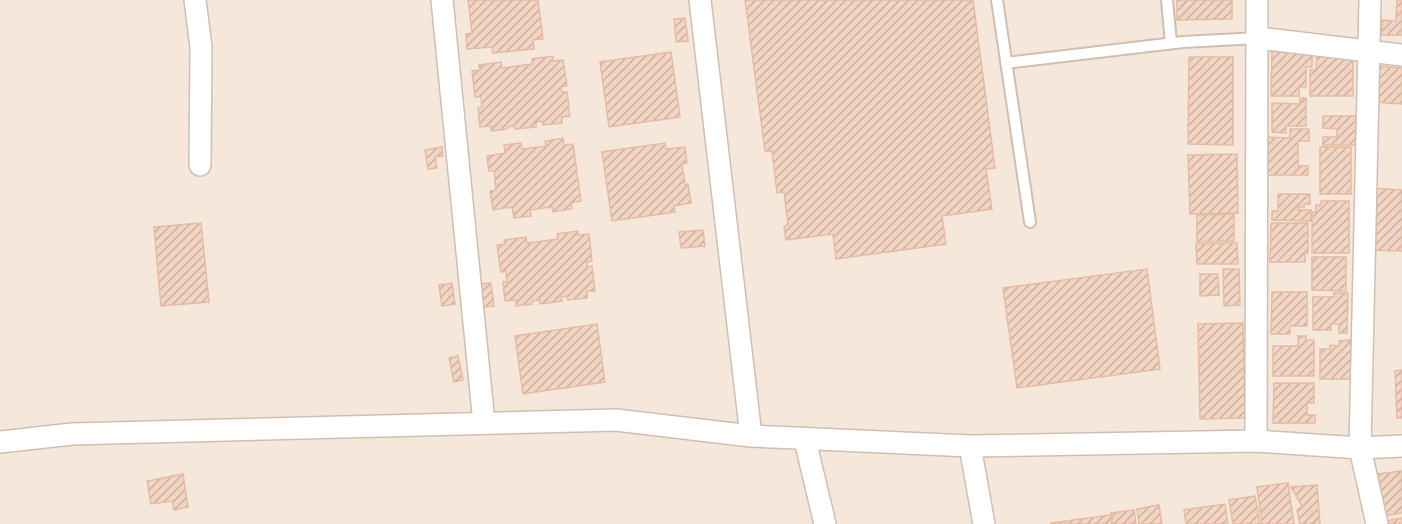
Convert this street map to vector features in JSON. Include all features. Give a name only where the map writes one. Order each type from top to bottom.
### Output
[{"type":"street","points":[[195,0],[201,47],[200,165]]},
{"type":"street","points":[[442,0],[484,423]]},
{"type":"street","points":[[700,0],[751,436]]},
{"type":"street","points":[[1256,441],[1257,0]]},
{"type":"street","points":[[1370,0],[1360,448],[1377,524]]},
{"type":"street","points":[[1258,38],[1402,55]]},
{"type":"street","points":[[0,442],[72,434],[616,420],[805,440],[970,446],[1256,441],[1360,448],[1402,446]]},
{"type":"street","points":[[805,440],[825,524]]},
{"type":"street","points":[[970,446],[984,524]]},
{"type":"lane","points":[[997,0],[1030,222]]},
{"type":"lane","points":[[1167,0],[1171,43]]},
{"type":"lane","points":[[1006,63],[1171,43],[1258,38]]},
{"type":"shaded area","points":[[0,0],[1402,0],[1402,524],[0,524]]},
{"type":"building","points":[[468,0],[538,0],[543,39],[533,40],[534,49],[493,53],[492,47],[467,49],[466,34],[472,33]]},
{"type":"building","points":[[745,0],[973,0],[995,168],[986,169],[992,209],[942,216],[946,244],[836,259],[833,234],[786,240],[784,226],[788,225],[784,192],[777,193],[772,151],[765,151]]},
{"type":"building","points":[[1177,0],[1232,0],[1232,19],[1177,20]]},
{"type":"building","points":[[1397,0],[1402,0],[1402,35],[1381,35],[1382,20],[1396,21]]},
{"type":"building","points":[[685,18],[688,41],[676,42],[674,19]]},
{"type":"building","points":[[1272,50],[1306,51],[1306,54],[1312,54],[1312,67],[1306,67],[1306,87],[1299,87],[1299,96],[1271,96]]},
{"type":"building","points":[[671,52],[680,117],[609,127],[600,62]]},
{"type":"building","points":[[553,56],[553,61],[563,60],[567,86],[561,87],[562,92],[567,92],[570,116],[562,117],[562,123],[543,125],[542,121],[536,122],[536,127],[515,129],[514,126],[491,131],[491,126],[480,127],[478,108],[482,107],[481,97],[475,97],[472,71],[480,70],[479,65],[501,62],[502,68],[532,64],[532,59]]},
{"type":"building","points":[[1317,56],[1353,56],[1353,96],[1310,96],[1310,70],[1316,70]]},
{"type":"building","points":[[1189,57],[1233,57],[1233,145],[1188,144]]},
{"type":"building","points":[[1376,66],[1402,68],[1402,104],[1374,102]]},
{"type":"building","points":[[1300,98],[1306,98],[1306,126],[1286,126],[1286,133],[1272,132],[1272,103],[1300,104]]},
{"type":"building","points":[[1323,116],[1356,116],[1356,145],[1323,145],[1323,137],[1337,137],[1337,129],[1323,128]]},
{"type":"building","points":[[1290,129],[1309,129],[1309,141],[1298,141],[1298,166],[1308,166],[1308,175],[1267,175],[1267,137],[1290,138]]},
{"type":"building","points":[[563,138],[564,145],[573,144],[581,201],[571,203],[572,209],[553,212],[552,207],[530,210],[531,216],[514,218],[512,207],[493,210],[490,191],[496,190],[494,171],[489,171],[487,156],[505,153],[504,145],[521,143],[522,149],[546,146],[545,141]]},
{"type":"building","points":[[665,143],[666,149],[685,147],[687,163],[682,164],[691,203],[674,206],[675,212],[612,221],[602,152]]},
{"type":"building","points":[[442,147],[443,156],[435,157],[437,168],[428,169],[425,150]]},
{"type":"building","points":[[1320,147],[1351,147],[1351,194],[1320,194]]},
{"type":"building","points":[[1237,154],[1238,213],[1190,214],[1188,155]]},
{"type":"building","points":[[1370,188],[1402,190],[1402,251],[1367,250]]},
{"type":"building","points":[[1278,194],[1310,194],[1310,204],[1298,207],[1298,210],[1311,210],[1311,221],[1272,220],[1272,211],[1278,211]]},
{"type":"building","points":[[1321,201],[1349,201],[1349,253],[1312,253],[1312,212],[1316,212],[1316,205],[1321,205]]},
{"type":"building","points":[[1234,214],[1234,241],[1197,242],[1197,215]]},
{"type":"building","points":[[201,223],[209,302],[161,306],[154,227]]},
{"type":"building","points":[[1271,223],[1308,223],[1308,253],[1305,252],[1305,262],[1270,262]]},
{"type":"building","points":[[703,230],[705,246],[681,248],[679,232]]},
{"type":"building","points":[[578,231],[578,235],[589,234],[592,261],[587,262],[587,267],[592,266],[595,291],[587,291],[587,298],[568,300],[567,296],[561,297],[562,301],[540,304],[540,300],[532,301],[532,304],[516,306],[516,300],[505,301],[503,282],[507,282],[506,271],[501,272],[497,245],[505,244],[504,240],[526,237],[527,243],[558,239],[557,234]]},
{"type":"building","points":[[1237,243],[1238,264],[1197,264],[1196,244]]},
{"type":"building","points":[[1312,257],[1346,257],[1346,291],[1312,290]]},
{"type":"building","points":[[1147,269],[1160,369],[1017,388],[1003,288]]},
{"type":"building","points":[[1223,269],[1239,269],[1240,305],[1224,306]]},
{"type":"building","points":[[1200,274],[1218,274],[1219,295],[1200,296]]},
{"type":"building","points":[[452,283],[455,304],[442,306],[439,285]]},
{"type":"building","points":[[491,283],[494,306],[483,307],[480,284]]},
{"type":"building","points":[[1272,292],[1307,292],[1307,326],[1290,326],[1290,334],[1271,334]]},
{"type":"building","points":[[1334,293],[1348,293],[1347,333],[1339,333],[1339,324],[1331,324],[1331,330],[1313,330],[1313,297],[1334,297]]},
{"type":"building","points":[[1243,323],[1245,418],[1200,419],[1198,324]]},
{"type":"building","points":[[597,324],[605,382],[523,394],[515,336]]},
{"type":"building","points":[[1298,336],[1306,336],[1306,340],[1314,340],[1314,376],[1273,376],[1273,346],[1298,346]]},
{"type":"building","points":[[1351,340],[1351,379],[1320,379],[1320,349],[1330,349],[1330,345],[1339,346],[1339,341]]},
{"type":"building","points":[[458,356],[463,380],[454,382],[449,358]]},
{"type":"building","points":[[1402,370],[1402,418],[1397,418],[1395,371]]},
{"type":"building","points":[[1274,383],[1314,383],[1314,403],[1307,403],[1307,415],[1315,415],[1315,423],[1273,423]]},
{"type":"building","points":[[1402,471],[1402,513],[1383,516],[1378,474]]},
{"type":"building","points":[[183,474],[188,507],[174,510],[172,501],[151,504],[147,481]]},
{"type":"building","points":[[1288,483],[1294,524],[1262,524],[1257,487]]},
{"type":"building","points":[[1317,485],[1320,524],[1300,524],[1297,510],[1302,506],[1291,487]]},
{"type":"building","points":[[1255,496],[1260,524],[1233,524],[1229,500]]},
{"type":"building","points":[[1225,504],[1228,524],[1186,524],[1184,510]]},
{"type":"building","points":[[1159,505],[1162,524],[1139,524],[1137,509]]},
{"type":"building","points":[[1134,510],[1136,524],[1113,524],[1111,513]]},
{"type":"building","points":[[1111,515],[1112,524],[1051,524],[1051,523]]},
{"type":"building","points":[[1402,518],[1402,524],[1386,524],[1385,521]]}]
